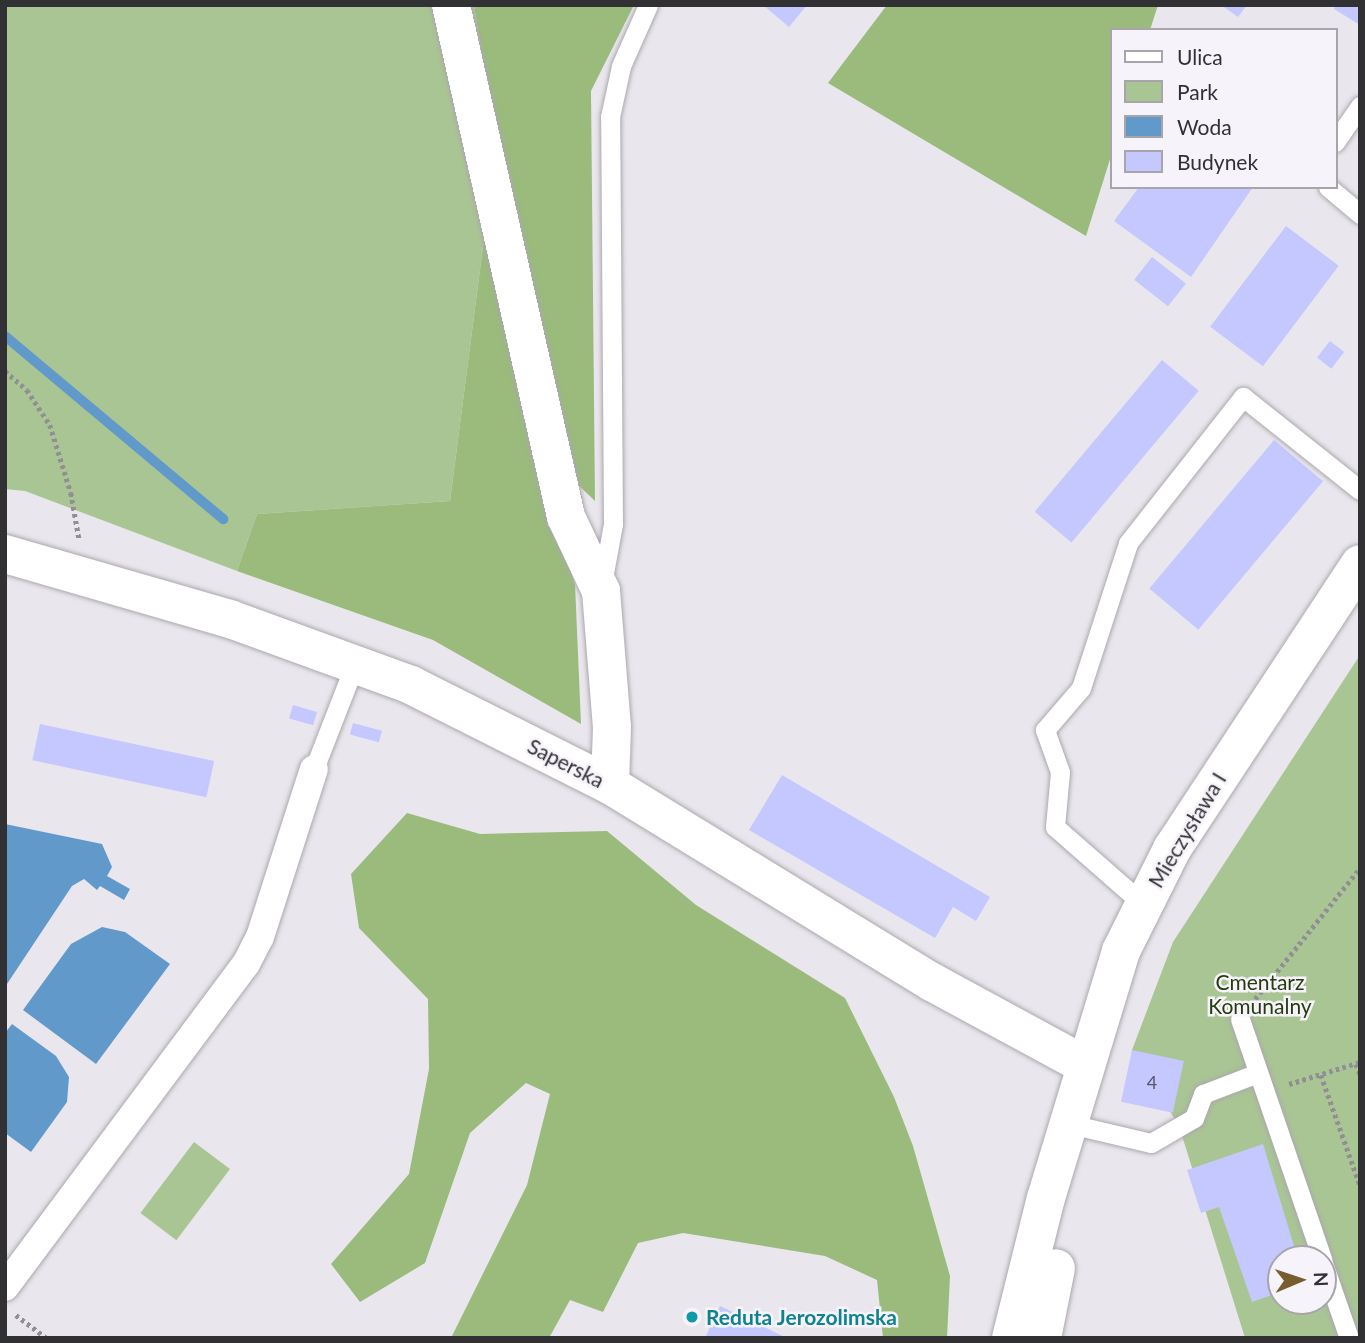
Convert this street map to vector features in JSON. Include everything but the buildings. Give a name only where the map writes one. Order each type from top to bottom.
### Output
[{"type":"street","points":[[451,5],[566,517],[601,591],[612,727],[610,785]]},
{"type":"street","name":"Saperska","points":[[5,554],[83,574],[411,685],[610,785],[932,982],[1085,1065]]},
{"type":"street","name":"Mieczysława I","points":[[1011,1338],[1085,1065],[1121,951],[1143,904],[1205,797],[1360,564]]},
{"type":"street","points":[[5,1287],[246,964],[260,937],[314,769]]},
{"type":"street","name":"Mieczysława I","points":[[1042,1338],[1069,1202],[1070,1124]]},
{"type":"lane","points":[[601,591],[613,524],[610,117],[621,66],[648,5]]},
{"type":"lane","points":[[1337,139],[1360,106]]},
{"type":"lane","points":[[1330,189],[1360,214]]},
{"type":"lane","points":[[1143,904],[1055,827],[1060,772],[1045,730],[1081,688],[1128,543],[1243,397],[1360,489]]},
{"type":"lane","points":[[314,769],[355,664]]},
{"type":"lane","points":[[1240,1019],[1317,1245]]},
{"type":"lane","points":[[1070,1124],[1151,1143],[1194,1118],[1203,1094],[1261,1083]]},
{"type":"lane","points":[[1337,1304],[1349,1338]]},
{"type":"path","points":[[5,371],[27,390],[50,425],[71,493],[83,574]]},
{"type":"path","points":[[1240,1019],[1359,870]]},
{"type":"path","points":[[1261,1083],[1321,1074],[1358,1063],[1360,1074]]},
{"type":"path","points":[[1321,1074],[1360,1185]]},
{"type":"path","points":[[5,1307],[46,1338]]},
{"type":"green space","points":[[5,5],[474,5],[496,146],[450,501],[257,514],[237,571],[25,491],[5,489]]},
{"type":"green space","points":[[474,5],[634,5],[591,91],[595,501],[573,480],[496,146]]},
{"type":"green space","points":[[887,5],[1158,5],[1151,28],[1110,28],[1110,159],[1086,236],[828,83]]},
{"type":"green space","points":[[485,231],[550,506],[575,584],[581,724],[433,640],[237,571],[257,514],[450,501]]},
{"type":"green space","name":"Cmentarz Komunalny","points":[[1360,655],[1360,1338],[1245,1338],[1179,1126],[1132,1050],[1173,942]]},
{"type":"green space","points":[[407,813],[480,834],[607,831],[696,905],[845,998],[894,1097],[913,1146],[950,1276],[947,1338],[883,1338],[877,1280],[825,1256],[683,1233],[638,1243],[603,1312],[570,1300],[549,1338],[451,1338],[527,1185],[550,1094],[526,1083],[470,1133],[425,1263],[360,1302],[331,1264],[409,1174],[429,1069],[428,999],[359,928],[351,874]]},
{"type":"green space","points":[[194,1142],[230,1169],[176,1240],[140,1213]]},
{"type":"water","points":[[5,824],[102,844],[112,867],[107,876],[130,889],[124,900],[100,886],[97,890],[84,879],[72,886],[5,987]]},
{"type":"water","points":[[102,927],[125,932],[170,964],[96,1064],[23,1010],[71,944]]},
{"type":"water","points":[[12,1024],[56,1056],[69,1077],[67,1102],[31,1152],[5,1133],[5,1033]]},
{"type":"waterway","points":[[5,336],[223,519]]},
{"type":"place","name":"Reduta Jerozolimska","points":[[692,1317]]}]
